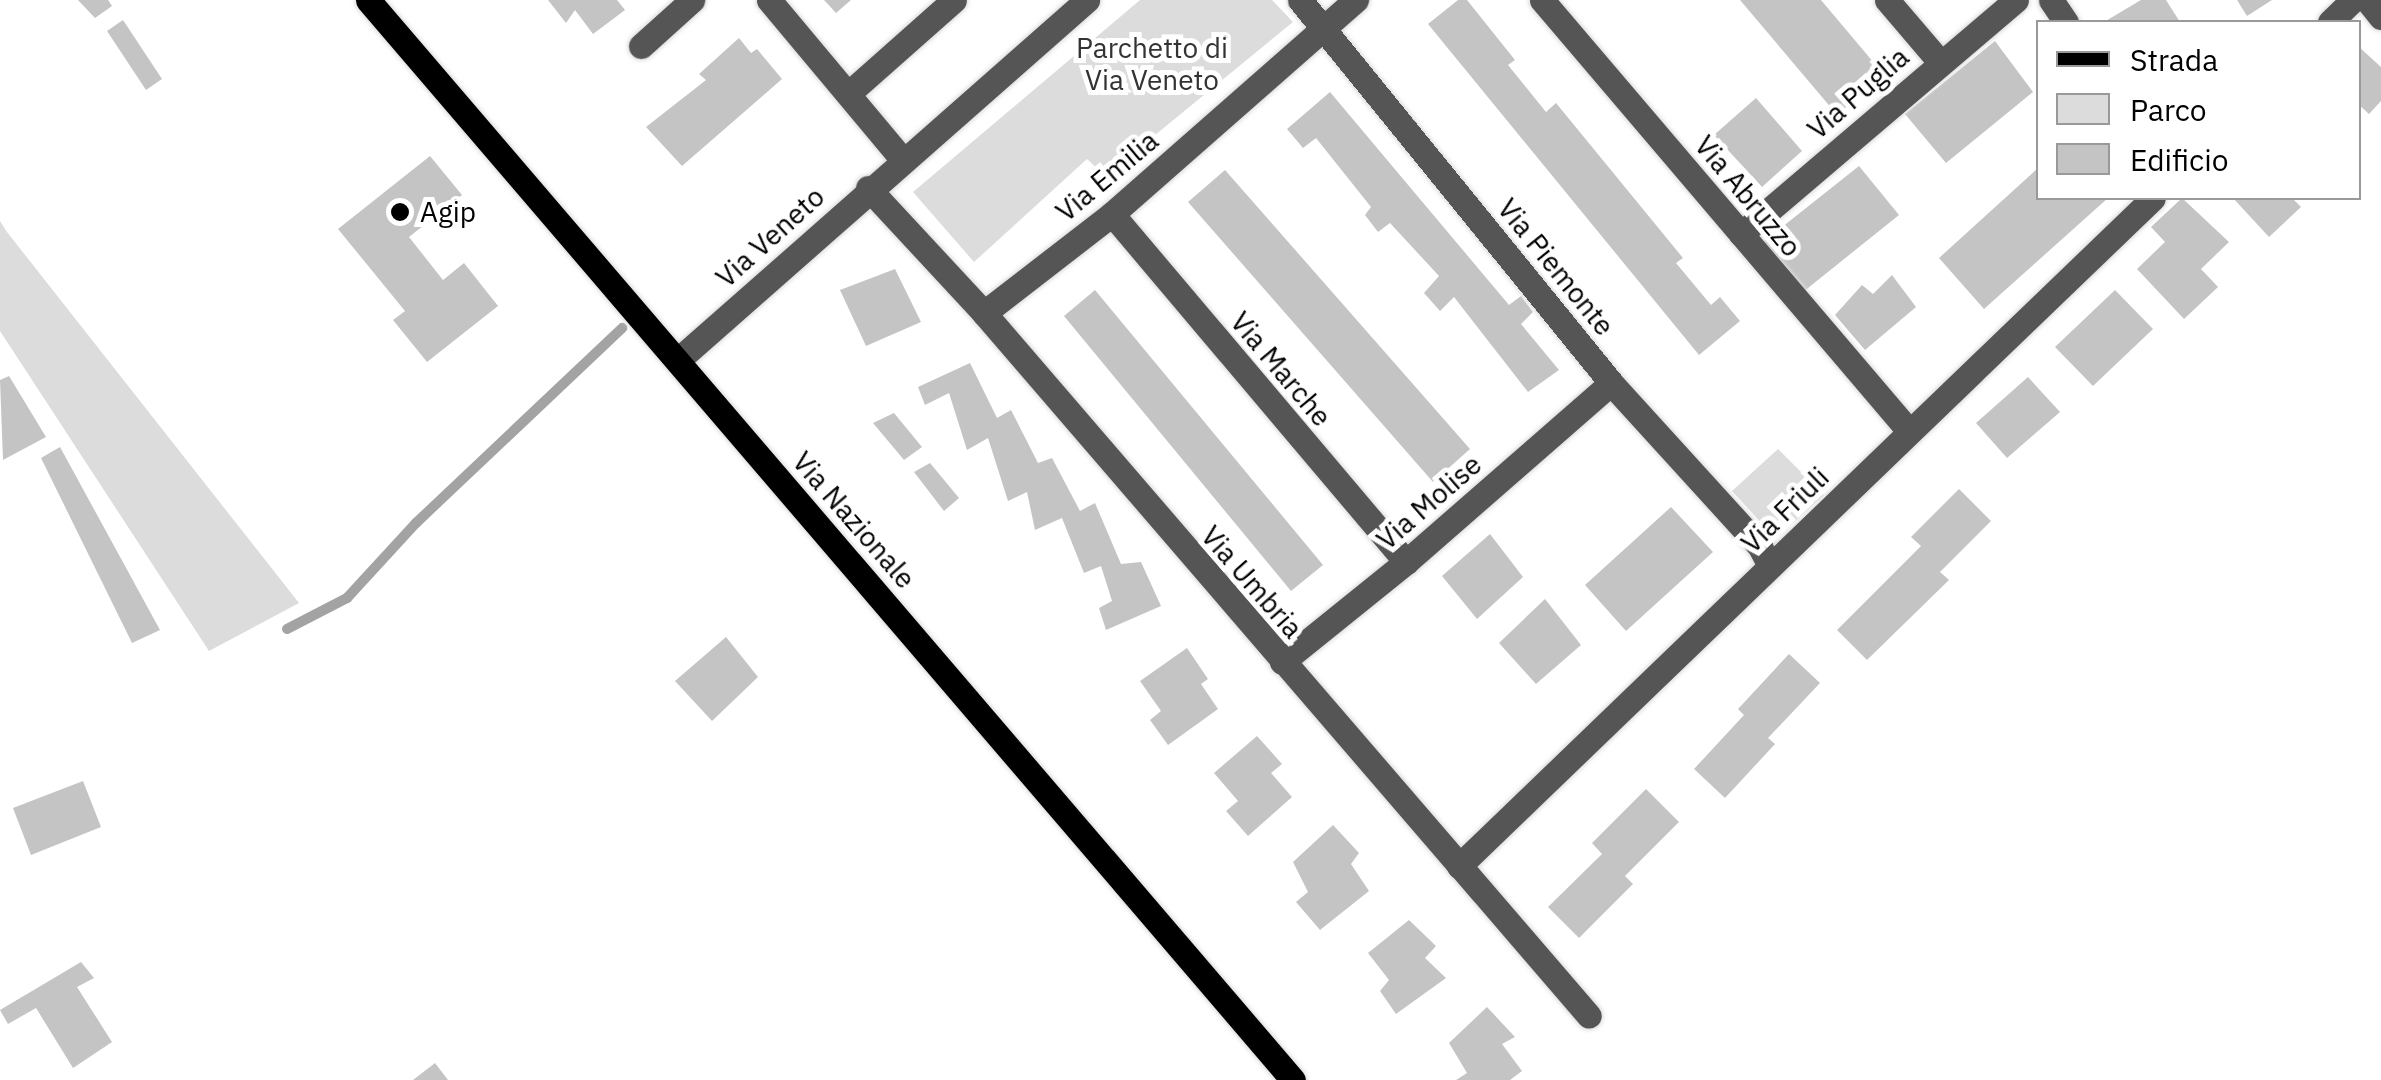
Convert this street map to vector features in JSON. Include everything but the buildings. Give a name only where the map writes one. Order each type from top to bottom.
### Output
[{"type":"main road","name":"Via Nazionale","points":[[368,0],[1293,1080]]},
{"type":"street","points":[[641,46],[692,0]]},
{"type":"street","points":[[770,0],[902,159]]},
{"type":"street","points":[[849,93],[954,0]]},
{"type":"street","name":"Via Veneto","points":[[678,360],[868,188],[1087,0]]},
{"type":"street","name":"Via Piemonte","points":[[1300,0],[1611,383],[1760,547],[1770,566]]},
{"type":"street","name":"Via Emilia","points":[[984,314],[1112,214],[1356,0]]},
{"type":"street","name":"Via Abruzzo","points":[[1542,0],[1909,431]]},
{"type":"street","points":[[1887,0],[1940,62]]},
{"type":"street","name":"Via Puglia","points":[[1741,234],[2016,0]]},
{"type":"street","points":[[2332,20],[2353,0]]},
{"type":"street","points":[[2367,0],[2381,17]]},
{"type":"street","name":"Via Umbria","points":[[868,188],[984,314],[1589,1016]]},
{"type":"street","name":"Via Friuli","points":[[1459,866],[2151,200]]},
{"type":"street","name":"Via Marche","points":[[1112,214],[1406,562]]},
{"type":"street","name":"Via Molise","points":[[1282,662],[1406,562],[1611,383]]},
{"type":"green space","name":"Parchetto di Via Veneto","points":[[1140,0],[1272,0],[1293,22],[1105,176],[1087,159],[974,262],[913,192]]},
{"type":"green space","points":[[0,221],[299,603],[209,651],[0,331]]},
{"type":"green space","points":[[1778,449],[1824,495],[1776,539],[1732,491]]},
{"type":"waterway","points":[[287,629],[347,598],[416,523],[622,328]]},
{"type":"place","name":"Agip","points":[[400,212]]}]
